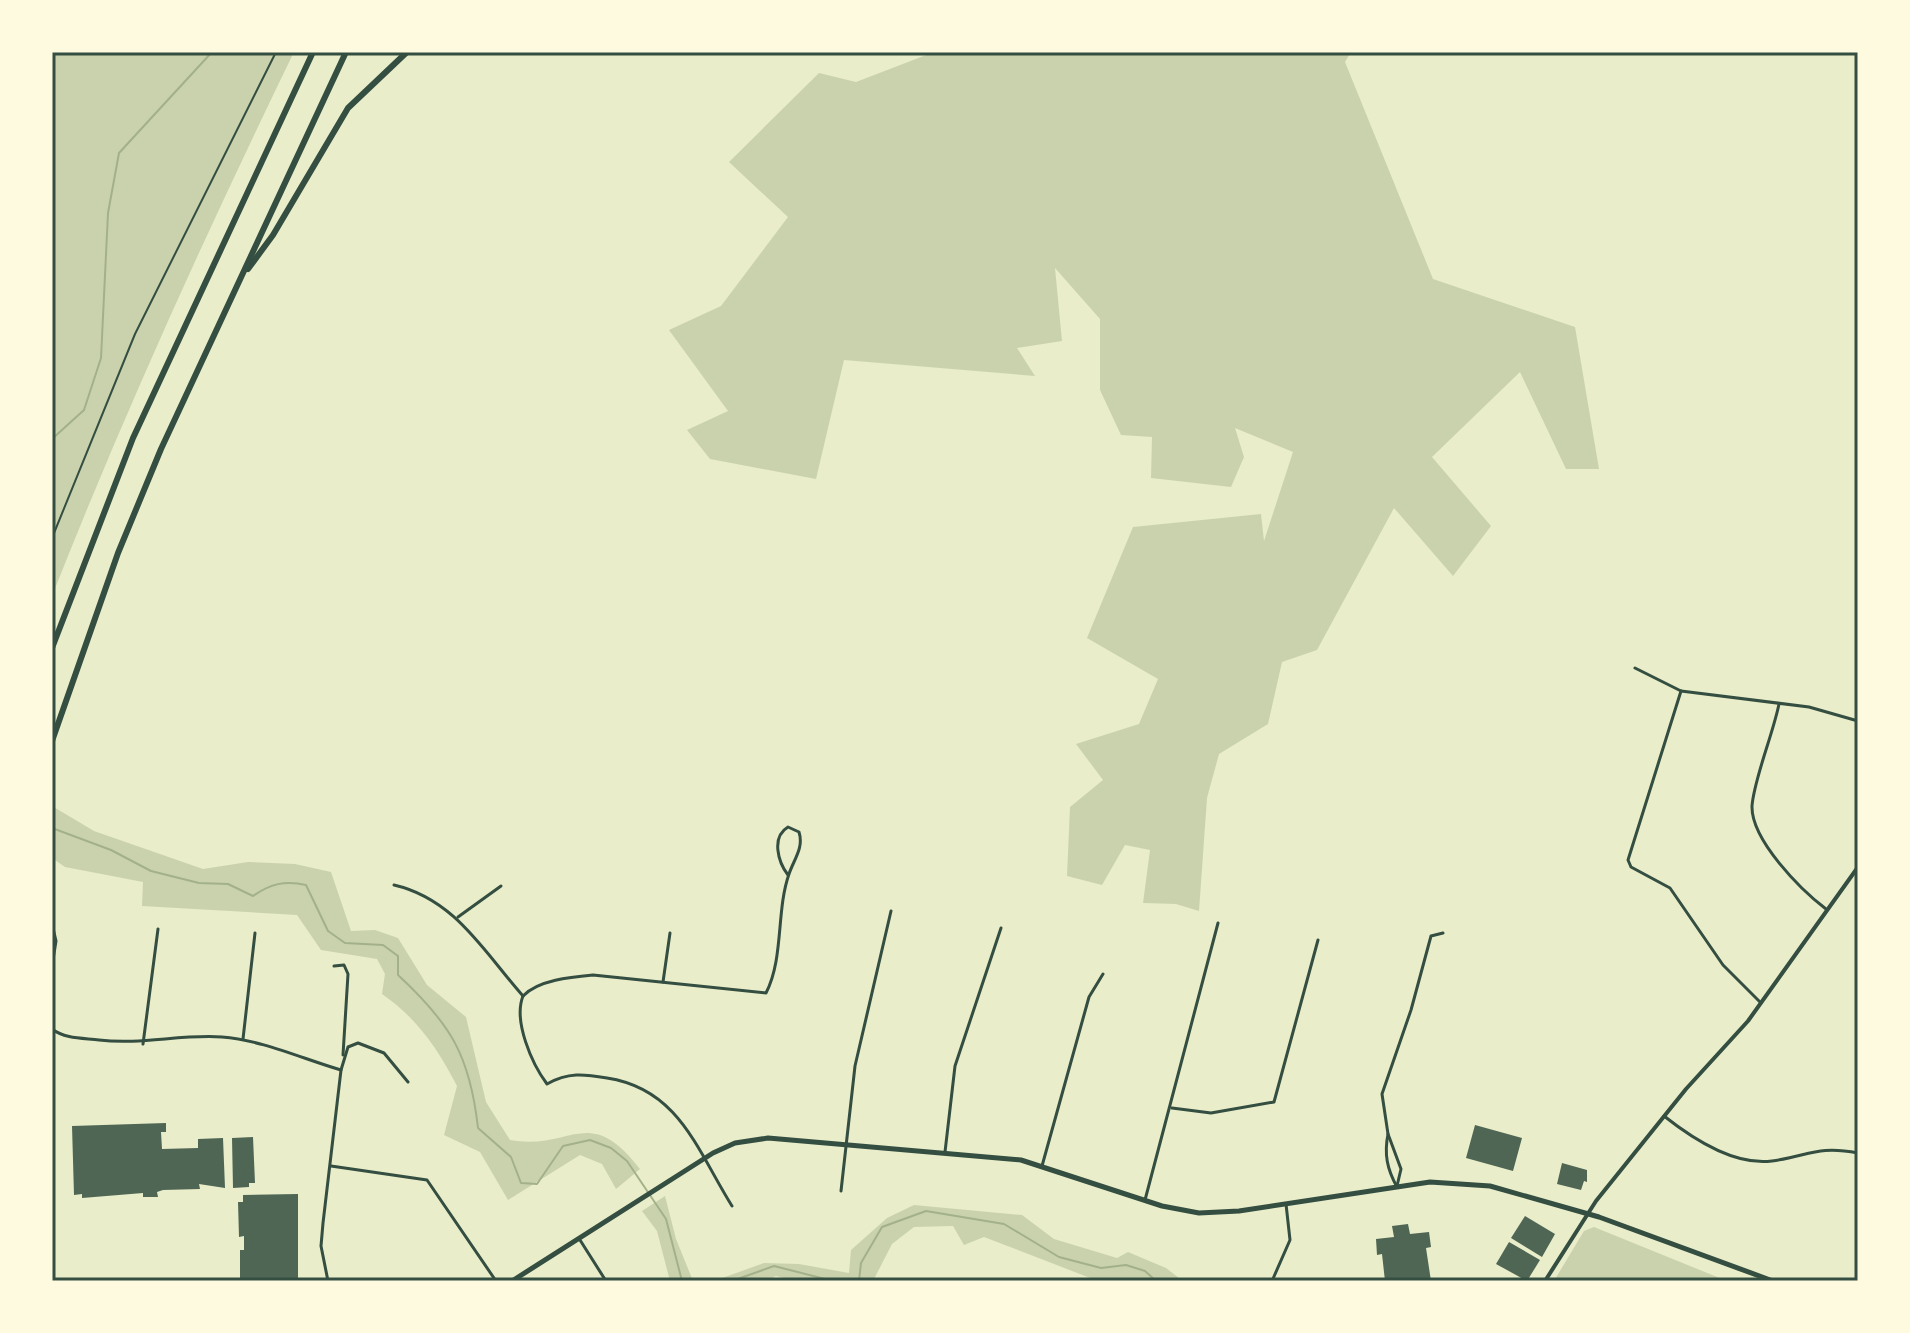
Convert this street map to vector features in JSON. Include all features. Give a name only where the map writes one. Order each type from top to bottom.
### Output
[{"type":"highway","points":[[52,648],[133,438],[313,52]]},
{"type":"highway","points":[[52,741],[138,503],[346,52]]},
{"type":"highway","points":[[239,281],[273,235],[348,108],[407,52]]},
{"type":"main road","points":[[512,1281],[703,1159],[735,1143],[753,1139],[1021,1160],[1145,1200],[1182,1210],[1215,1213],[1440,1181],[1478,1184],[1588,1213],[1773,1281]]},
{"type":"street","points":[[1635,668],[1681,691],[1809,707],[1858,721]]},
{"type":"street","points":[[1681,691],[1628,860],[1631,867],[1670,888],[1723,965],[1761,1003]]},
{"type":"street","points":[[1779,704],[1773,737],[1754,797],[1754,820],[1764,841],[1803,891],[1827,910]]},
{"type":"street","points":[[523,996],[554,982],[593,975],[752,995],[766,993],[788,875],[798,855],[801,839],[799,832],[788,827],[780,835],[778,855],[788,875]]},
{"type":"street","points":[[1545,1281],[1588,1213],[1664,1116],[1761,1003],[1858,867]]},
{"type":"street","points":[[394,885],[431,897],[458,917],[523,996],[521,1021],[537,1071],[547,1084],[573,1074],[640,1086],[654,1093],[677,1115],[732,1206]]},
{"type":"street","points":[[458,917],[501,886]]},
{"type":"street","points":[[841,1191],[855,1066],[891,911]]},
{"type":"street","points":[[1145,1200],[1172,1108],[1218,923]]},
{"type":"street","points":[[52,966],[56,941],[53,928]]},
{"type":"street","points":[[944,1153],[955,1066],[1001,928]]},
{"type":"street","points":[[143,1044],[158,929]]},
{"type":"street","points":[[243,1039],[255,933]]},
{"type":"street","points":[[663,982],[670,933]]},
{"type":"street","points":[[1397,1187],[1401,1169],[1388,1134],[1382,1094],[1411,1010],[1431,936],[1443,933]]},
{"type":"street","points":[[1172,1108],[1211,1113],[1274,1102],[1318,940]]},
{"type":"street","points":[[328,1281],[321,1246],[343,1058],[348,974],[344,965],[334,966]]},
{"type":"street","points":[[1042,1166],[1089,997],[1103,974]]},
{"type":"street","points":[[52,1029],[64,1036],[143,1044],[205,1037],[243,1039],[341,1070]]},
{"type":"street","points":[[343,1058],[348,1047],[358,1043],[367,1046],[384,1053],[408,1082]]},
{"type":"street","points":[[1664,1116],[1721,1151],[1743,1160],[1775,1160],[1822,1148],[1858,1153]]},
{"type":"street","points":[[1388,1134],[1385,1150],[1389,1172],[1397,1187]]},
{"type":"street","points":[[331,1166],[427,1180],[496,1281]]},
{"type":"street","points":[[1272,1281],[1290,1240],[1286,1204]]},
{"type":"street","points":[[579,1239],[606,1281]]},
{"type":"path","points":[[52,538],[135,334],[276,52]]},
{"type":"green space","points":[[52,52],[294,52],[168,322],[52,596]]},
{"type":"green space","points":[[934,52],[1351,52],[1345,62],[1433,279],[1575,327],[1599,469],[1566,469],[1520,372],[1432,457],[1491,526],[1453,576],[1394,508],[1317,650],[1282,662],[1268,724],[1219,754],[1207,798],[1199,911],[1176,904],[1143,903],[1150,850],[1125,845],[1102,885],[1067,876],[1070,807],[1103,780],[1076,744],[1139,724],[1158,679],[1087,638],[1133,527],[1261,514],[1264,541],[1293,452],[1235,428],[1244,457],[1231,487],[1151,478],[1152,437],[1121,435],[1100,390],[1100,319],[1055,268],[1062,341],[1017,348],[1035,376],[844,360],[816,479],[710,459],[687,430],[728,411],[669,330],[721,306],[788,217],[729,162],[819,73],[856,82]]},
{"type":"green space","points":[[52,806],[94,831],[203,869],[248,862],[295,864],[331,872],[351,931],[375,930],[398,938],[427,985],[466,1017],[486,1102],[510,1140],[531,1142],[592,1133],[622,1149],[640,1169],[616,1189],[602,1164],[580,1155],[508,1200],[480,1152],[444,1135],[457,1086],[426,1035],[406,1013],[382,994],[385,974],[377,959],[321,950],[297,915],[142,906],[143,882],[65,867],[52,858]]},
{"type":"green space","points":[[665,1196],[676,1239],[693,1281],[670,1281],[657,1231],[642,1211]]},
{"type":"green space","points":[[914,1205],[1022,1215],[1054,1239],[1117,1258],[1128,1252],[1166,1268],[1179,1278],[1098,1281],[984,1237],[964,1245],[953,1226],[914,1227],[892,1244],[873,1281],[794,1281],[776,1276],[764,1281],[714,1281],[764,1263],[799,1264],[849,1273],[851,1250],[887,1218]]},
{"type":"green space","points":[[1594,1227],[1727,1281],[1554,1281],[1584,1231]]},
{"type":"building","points":[[166,1123],[166,1132],[161,1132],[162,1149],[198,1148],[198,1139],[223,1138],[225,1188],[199,1184],[200,1189],[163,1190],[157,1192],[158,1197],[143,1197],[143,1193],[82,1198],[82,1194],[74,1195],[72,1126]]},
{"type":"building","points":[[1475,1125],[1522,1138],[1513,1171],[1466,1158]]},
{"type":"building","points":[[253,1137],[255,1183],[249,1183],[249,1187],[233,1188],[232,1138]]},
{"type":"building","points":[[1562,1163],[1587,1170],[1587,1182],[1584,1181],[1581,1190],[1557,1184]]},
{"type":"building","points":[[298,1194],[298,1281],[240,1281],[240,1250],[244,1250],[244,1236],[239,1237],[238,1202],[243,1202],[243,1195]]},
{"type":"building","points":[[1525,1216],[1555,1234],[1542,1257],[1511,1238]]},
{"type":"building","points":[[1408,1224],[1410,1234],[1429,1232],[1431,1247],[1426,1248],[1431,1281],[1385,1281],[1382,1254],[1377,1255],[1376,1239],[1394,1237],[1392,1226]]},
{"type":"building","points":[[1509,1242],[1540,1260],[1527,1281],[1496,1264]]},
{"type":"waterway","points":[[52,439],[84,410],[101,358],[108,213],[119,153],[212,52]]},
{"type":"waterway","points":[[52,828],[111,850],[151,871],[199,883],[228,884],[253,896],[278,884],[306,885],[328,931],[345,943],[383,945],[398,956],[398,975],[432,1009],[455,1043],[470,1081],[478,1128],[511,1157],[521,1183],[537,1184],[563,1146],[590,1140],[611,1148],[627,1161],[666,1219],[682,1281]]},
{"type":"waterway","points":[[859,1281],[861,1263],[882,1227],[926,1211],[1004,1224],[1059,1257],[1101,1268],[1126,1265],[1145,1271],[1156,1281]]},
{"type":"waterway","points":[[732,1281],[774,1266],[833,1281]]}]
